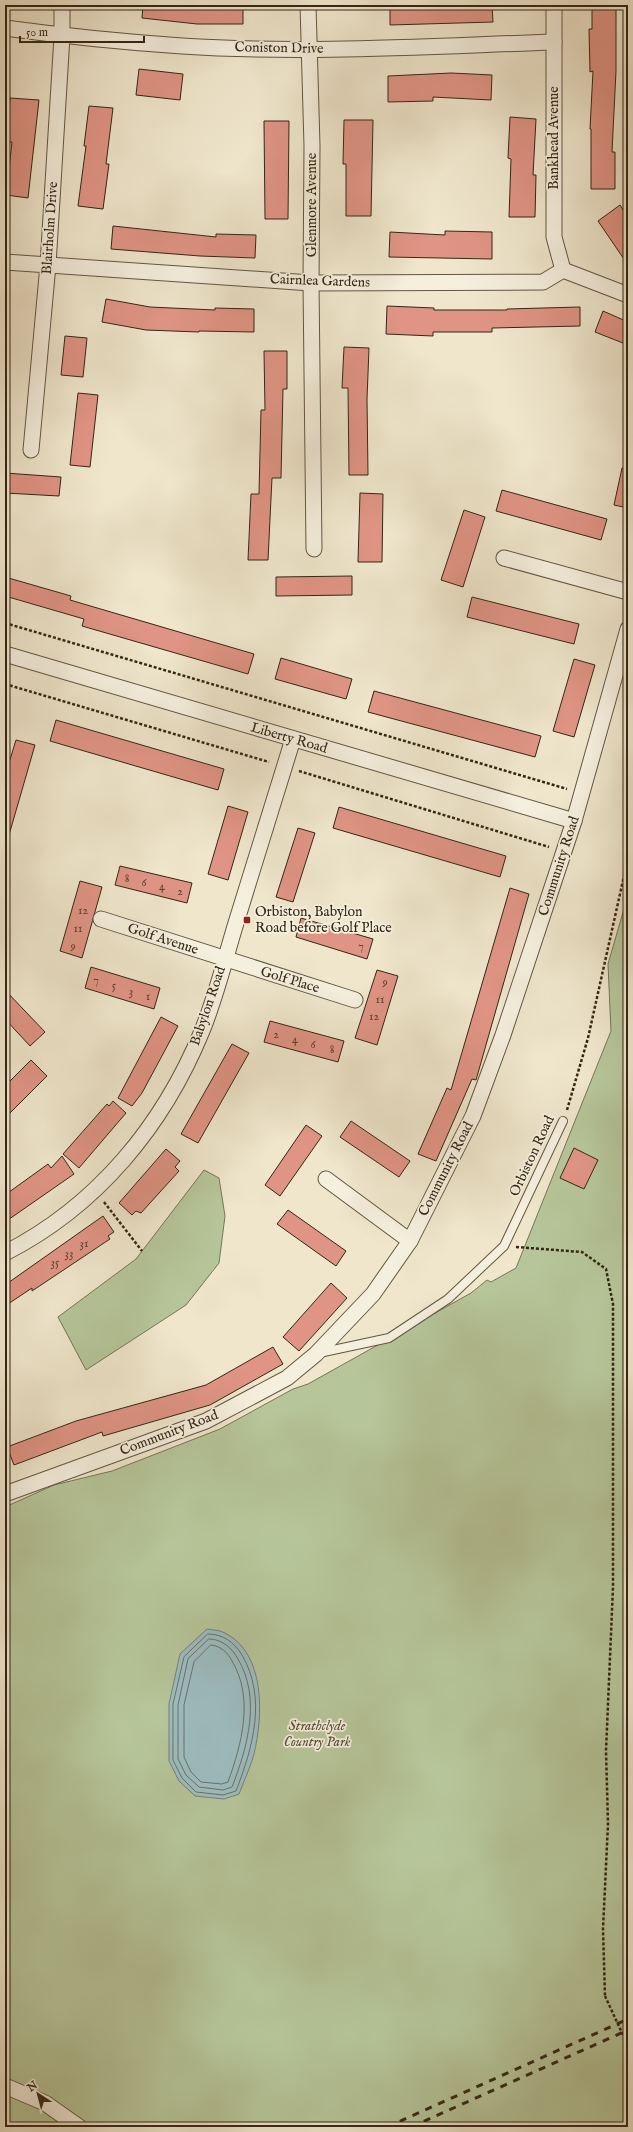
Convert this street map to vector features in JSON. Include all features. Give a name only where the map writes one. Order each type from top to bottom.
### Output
[{"type":"street","name":"Blairholm Drive","points":[[31,450],[48,265],[62,36],[62,5]]},
{"type":"street","name":"Glenmore Avenue","points":[[308,5],[308,49],[312,146],[311,283],[314,549]]},
{"type":"street","name":"Bankhead Avenue","points":[[554,5],[554,237],[563,270]]},
{"type":"street","name":"Coniston Drive","points":[[5,28],[62,36],[184,46],[308,49],[554,42]]},
{"type":"street","name":"Cairnlea Gardens","points":[[5,262],[311,283],[543,282],[563,270]]},
{"type":"street","points":[[563,270],[628,295]]},
{"type":"street","points":[[504,558],[628,592]]},
{"type":"street","name":"Community Road","points":[[5,1494],[206,1421],[287,1378],[316,1354],[373,1294],[410,1241],[473,1116],[503,1035],[574,821],[628,629]]},
{"type":"street","name":"Liberty Road","points":[[6,657],[574,821]]},
{"type":"street","name":"Babylon Road","points":[[5,1253],[32,1239],[95,1191],[130,1155],[173,1092],[202,1031],[293,739]]},
{"type":"street","name":"Golf Avenue","points":[[101,919],[224,959]]},
{"type":"street","name":"Golf Place","points":[[224,959],[355,1000]]},
{"type":"street","points":[[326,1179],[410,1241]]},
{"type":"street","points":[[5,2086],[45,2104],[79,2127]]},
{"type":"lane","name":"Orbiston Road","points":[[316,1354],[388,1338],[448,1299],[504,1246],[563,1121]]},
{"type":"path","points":[[5,623],[582,793]]},
{"type":"path","name":"Orbiston Road","points":[[563,1121],[588,1038],[628,858]]},
{"type":"path","points":[[101,1198],[142,1250]]},
{"type":"path","points":[[504,1246],[582,1252],[606,1269],[613,1304],[612,1586],[606,1751],[608,1824],[603,1929],[604,1996],[628,2046]]},
{"type":"green space","name":"Strathclyde Country Park","points":[[628,895],[628,2127],[5,2127],[5,1507],[54,1485],[112,1471],[220,1429],[293,1389],[308,1384],[471,1293],[487,1280],[491,1282],[516,1268],[611,1031],[608,964]]},
{"type":"green space","points":[[204,1170],[219,1178],[225,1216],[219,1263],[186,1305],[86,1370],[58,1317],[136,1259]]},
{"type":"water","points":[[207,1629],[225,1633],[238,1643],[248,1655],[255,1670],[260,1705],[257,1739],[249,1769],[239,1794],[224,1799],[195,1796],[179,1781],[169,1761],[169,1704],[180,1654]]},
{"type":"building","points":[[143,5],[243,5],[243,24],[197,24],[142,18]]},
{"type":"building","points":[[390,5],[492,5],[493,22],[390,25]]},
{"type":"building","points":[[592,5],[616,5],[616,71],[612,152],[615,152],[615,189],[591,189],[590,129],[593,71],[590,72],[589,29],[592,29]]},
{"type":"building","points":[[139,69],[183,74],[180,100],[136,95]]},
{"type":"building","points":[[451,73],[492,75],[491,100],[433,97],[433,101],[388,102],[388,76]]},
{"type":"building","points":[[10,98],[39,100],[28,198],[6,195],[12,142],[7,142]]},
{"type":"building","points":[[89,106],[113,108],[106,164],[109,164],[103,209],[78,206],[86,146],[84,146]]},
{"type":"building","points":[[510,117],[536,119],[533,175],[536,175],[535,217],[509,217],[511,159],[508,158]]},
{"type":"building","points":[[344,120],[373,120],[371,216],[346,216],[346,164],[343,164]]},
{"type":"building","points":[[264,121],[289,121],[288,219],[265,219]]},
{"type":"building","points":[[620,205],[628,217],[628,265],[598,221]]},
{"type":"building","points":[[113,226],[216,237],[216,234],[256,235],[255,258],[200,256],[111,249]]},
{"type":"building","points":[[445,231],[492,232],[492,259],[389,257],[390,232],[445,235]]},
{"type":"building","points":[[106,299],[150,307],[215,310],[215,308],[254,309],[254,332],[146,330],[102,322]]},
{"type":"building","points":[[387,306],[434,308],[434,310],[507,310],[580,307],[580,326],[492,328],[492,332],[433,332],[433,336],[386,334]]},
{"type":"building","points":[[603,311],[628,322],[628,345],[595,332]]},
{"type":"building","points":[[65,336],[87,338],[83,377],[61,375]]},
{"type":"building","points":[[344,347],[369,348],[367,399],[368,475],[349,475],[348,388],[342,388]]},
{"type":"building","points":[[264,351],[287,351],[287,389],[283,389],[281,478],[272,478],[268,560],[248,560],[251,494],[259,494],[261,410],[265,410]]},
{"type":"building","points":[[78,393],[98,395],[90,467],[70,465]]},
{"type":"building","points":[[622,468],[628,468],[628,508],[614,505]]},
{"type":"building","points":[[5,473],[61,477],[59,496],[5,493]]},
{"type":"building","points":[[502,490],[607,519],[601,540],[496,511]]},
{"type":"building","points":[[360,493],[383,494],[382,562],[358,562]]},
{"type":"building","points":[[464,510],[485,517],[463,587],[441,580]]},
{"type":"building","points":[[352,576],[352,595],[276,596],[276,577]]},
{"type":"building","points":[[5,577],[71,596],[70,600],[254,654],[248,674],[82,626],[84,619],[5,596]]},
{"type":"building","points":[[472,597],[579,624],[574,644],[467,617]]},
{"type":"building","points":[[281,658],[352,679],[346,699],[275,679]]},
{"type":"building","points":[[574,659],[595,665],[574,737],[553,731]]},
{"type":"building","points":[[374,691],[541,736],[535,757],[368,712]]},
{"type":"building","points":[[56,720],[224,769],[218,790],[50,741]]},
{"type":"building","points":[[16,740],[35,745],[9,835],[5,835],[5,776]]},
{"type":"building","points":[[228,806],[248,812],[228,880],[208,874]]},
{"type":"building","points":[[339,807],[506,856],[500,877],[333,828]]},
{"type":"building","points":[[298,828],[315,833],[293,902],[276,897]]},
{"type":"building","points":[[120,866],[192,883],[187,903],[115,885]]},
{"type":"building","points":[[80,881],[102,887],[82,958],[60,951]]},
{"type":"building","points":[[510,888],[529,894],[476,1080],[472,1079],[436,1161],[418,1154],[447,1088],[451,1090]]},
{"type":"building","points":[[301,918],[373,939],[367,959],[296,937]]},
{"type":"building","points":[[91,967],[160,988],[154,1009],[85,988]]},
{"type":"building","points":[[377,970],[398,976],[377,1045],[355,1038]]},
{"type":"building","points":[[5,990],[45,1032],[30,1046],[5,1019]]},
{"type":"building","points":[[161,1017],[178,1026],[142,1093],[132,1106],[118,1098]]},
{"type":"building","points":[[270,1021],[344,1041],[338,1062],[264,1042]]},
{"type":"building","points":[[232,1044],[249,1053],[198,1143],[181,1134]]},
{"type":"building","points":[[31,1060],[47,1076],[5,1118],[5,1086]]},
{"type":"building","points":[[113,1101],[126,1113],[79,1168],[63,1154],[107,1104],[109,1106]]},
{"type":"building","points":[[351,1121],[410,1161],[399,1177],[340,1137]]},
{"type":"building","points":[[306,1125],[322,1136],[280,1196],[265,1185]]},
{"type":"building","points":[[574,1148],[598,1160],[584,1189],[560,1178]]},
{"type":"building","points":[[166,1149],[180,1161],[175,1167],[179,1171],[141,1213],[136,1211],[132,1215],[119,1203]]},
{"type":"building","points":[[62,1156],[74,1174],[5,1222],[5,1195],[48,1164],[51,1168]]},
{"type":"building","points":[[288,1210],[346,1251],[336,1266],[277,1224]]},
{"type":"building","points":[[103,1216],[114,1232],[108,1236],[110,1239],[32,1291],[32,1288],[5,1306],[5,1285]]},
{"type":"building","points":[[331,1283],[347,1298],[299,1351],[283,1337]]},
{"type":"building","points":[[273,1347],[283,1364],[210,1405],[103,1436],[102,1432],[14,1465],[7,1447],[76,1421],[206,1385]]},
{"type":"railway","points":[[387,2127],[628,2019]]},
{"type":"railway","points":[[411,2127],[628,2030]]},
{"type":"place","name":"Orbiston, Babylon Road before Golf Place","points":[[247,920]]}]
